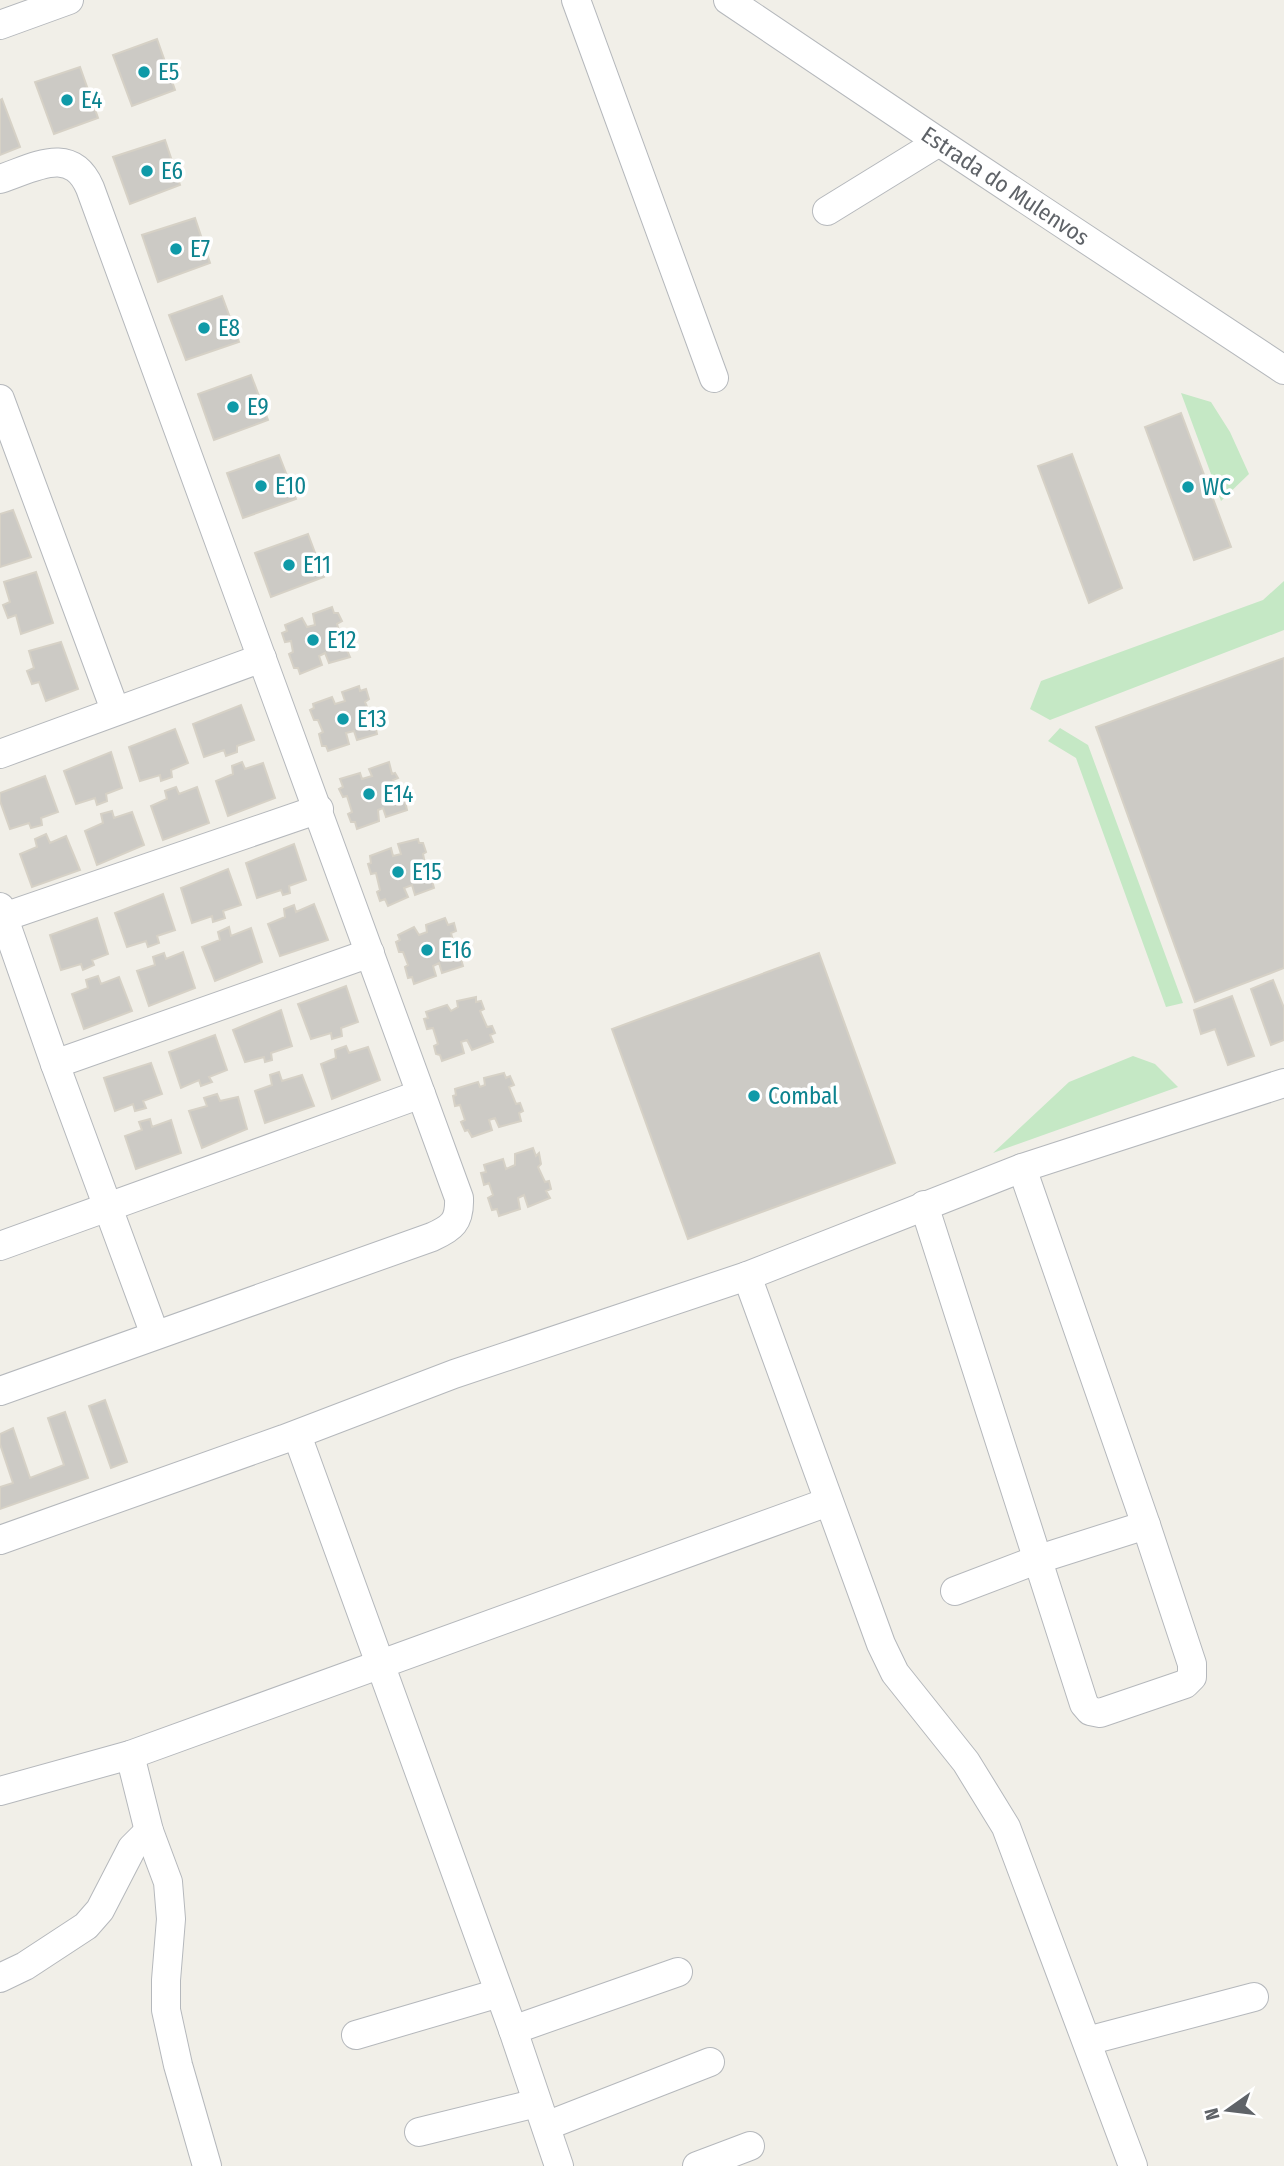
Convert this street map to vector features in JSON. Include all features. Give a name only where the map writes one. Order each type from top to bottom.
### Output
[{"type":"street","points":[[0,25],[69,0]]},
{"type":"street","points":[[576,0],[714,378]]},
{"type":"street","name":"Estrada do Mulenvos","points":[[728,0],[1284,370]]},
{"type":"street","points":[[827,211],[939,142]]},
{"type":"street","points":[[0,179],[56,161],[75,166],[85,176],[459,1198],[460,1213],[449,1229],[0,1391]]},
{"type":"street","points":[[0,399],[115,710]]},
{"type":"street","points":[[0,754],[262,658]]},
{"type":"street","points":[[155,1335],[2,912],[318,809]]},
{"type":"street","points":[[55,1064],[370,953]]},
{"type":"street","points":[[0,1540],[297,1435],[454,1374],[747,1276],[1022,1168],[1284,1083]]},
{"type":"street","points":[[0,1246],[421,1094]]},
{"type":"street","points":[[924,1205],[1084,1704],[1090,1711],[1100,1713],[1185,1684],[1192,1677],[1192,1664],[1022,1168]]},
{"type":"street","points":[[747,1276],[881,1644],[895,1673],[966,1762],[1006,1826],[1133,2166]]},
{"type":"street","points":[[297,1435],[513,2029],[559,2166]]},
{"type":"street","points":[[0,1791],[130,1755],[828,1502]]},
{"type":"street","points":[[955,1591],[1039,1559],[1146,1525]]},
{"type":"street","points":[[130,1755],[149,1831],[168,1882],[171,1919],[166,2010],[178,2065],[207,2166]]},
{"type":"street","points":[[0,1978],[25,1966],[86,1926],[100,1910],[132,1848],[149,1831]]},
{"type":"street","points":[[513,2029],[678,1972]]},
{"type":"street","points":[[356,2035],[499,1993]]},
{"type":"street","points":[[1087,2041],[1254,1997]]},
{"type":"street","points":[[419,2132],[542,2115],[710,2062]]},
{"type":"street","points":[[697,2166],[750,2146]]},
{"type":"green space","points":[[1181,393],[1211,402],[1230,432],[1249,474],[1221,501]]},
{"type":"green space","points":[[1284,581],[1284,630],[1050,720],[1030,709],[1041,681],[1263,600]]},
{"type":"green space","points":[[1060,728],[1088,745],[1183,1003],[1166,1007],[1076,758],[1048,741]]},
{"type":"green space","points":[[1133,1056],[1155,1064],[1178,1087],[993,1153],[1069,1082]]},
{"type":"building","name":"E5","points":[[157,39],[175,90],[132,106],[113,55]]},
{"type":"building","name":"E4","points":[[80,67],[98,118],[54,134],[35,82]]},
{"type":"building","points":[[2,99],[20,147],[0,155],[0,100]]},
{"type":"building","name":"E6","points":[[165,140],[180,185],[130,204],[113,157]]},
{"type":"building","name":"E7","points":[[195,218],[210,263],[158,282],[142,235]]},
{"type":"building","name":"E8","points":[[222,296],[239,342],[186,360],[169,315]]},
{"type":"building","name":"E9","points":[[251,375],[268,420],[214,440],[198,394]]},
{"type":"building","name":"WC","points":[[1181,413],[1231,547],[1194,560],[1145,427]]},
{"type":"building","points":[[1072,454],[1122,588],[1089,603],[1038,466]]},
{"type":"building","name":"E10","points":[[279,455],[296,499],[243,518],[227,473]]},
{"type":"building","points":[[13,510],[31,557],[0,567],[0,514]]},
{"type":"building","name":"E11","points":[[308,534],[324,577],[271,597],[255,553]]},
{"type":"building","points":[[36,572],[53,623],[21,634],[16,615],[8,618],[3,605],[10,602],[4,582]]},
{"type":"building","name":"E12","points":[[332,607],[342,621],[337,624],[342,641],[348,639],[351,646],[346,648],[350,657],[329,663],[325,653],[319,656],[322,665],[300,674],[298,668],[294,668],[289,654],[293,652],[291,641],[285,642],[282,633],[287,631],[285,625],[302,618],[307,627],[315,625],[313,614]]},
{"type":"building","points":[[61,642],[78,689],[46,701],[39,682],[32,684],[27,671],[34,668],[29,651]]},
{"type":"building","points":[[1284,658],[1284,968],[1195,1002],[1096,727]]},
{"type":"building","name":"E13","points":[[359,686],[360,691],[366,689],[369,699],[365,702],[372,719],[376,718],[379,725],[375,725],[377,734],[357,740],[354,731],[346,733],[349,744],[328,751],[326,746],[322,746],[319,734],[323,732],[310,710],[314,708],[313,704],[332,697],[335,704],[345,701],[342,692]]},
{"type":"building","points":[[241,705],[254,740],[237,746],[237,752],[226,756],[224,750],[204,757],[193,724]]},
{"type":"building","points":[[175,729],[188,763],[171,770],[172,777],[161,781],[160,775],[140,781],[129,747]]},
{"type":"building","points":[[111,752],[122,788],[106,794],[107,801],[97,805],[95,798],[76,804],[64,771]]},
{"type":"building","points":[[242,762],[245,769],[263,763],[275,798],[228,816],[216,781],[233,774],[232,766]]},
{"type":"building","name":"E14","points":[[389,762],[392,774],[395,773],[398,778],[393,780],[397,796],[405,793],[408,799],[405,801],[407,810],[386,817],[383,808],[378,810],[379,821],[357,829],[348,814],[352,812],[347,796],[343,797],[339,789],[343,787],[340,779],[360,773],[362,779],[372,776],[369,769]]},
{"type":"building","points":[[45,776],[58,812],[41,818],[42,825],[31,828],[29,823],[10,829],[0,801],[0,793]]},
{"type":"building","points":[[176,787],[179,794],[197,787],[209,823],[163,840],[151,806],[167,799],[165,791]]},
{"type":"building","points":[[112,811],[114,818],[132,812],[144,845],[97,865],[85,831],[103,823],[101,814]]},
{"type":"building","points":[[46,834],[50,843],[66,836],[80,870],[32,887],[20,854],[37,847],[35,839]]},
{"type":"building","name":"E15","points":[[418,839],[419,843],[423,843],[426,852],[423,854],[427,873],[434,871],[437,880],[432,881],[434,888],[415,895],[412,885],[404,888],[408,897],[388,906],[385,899],[380,901],[376,873],[371,874],[368,864],[371,863],[370,856],[391,848],[393,856],[401,854],[398,844]]},
{"type":"building","points":[[294,844],[306,880],[289,886],[290,893],[283,895],[281,890],[257,898],[246,863]]},
{"type":"building","points":[[228,869],[241,905],[223,911],[225,918],[213,922],[212,916],[192,923],[181,888]]},
{"type":"building","points":[[163,894],[175,930],[157,936],[159,943],[148,947],[146,941],[127,947],[115,913]]},
{"type":"building","points":[[314,904],[328,940],[280,956],[268,924],[285,917],[284,909],[294,905],[296,912]]},
{"type":"building","points":[[97,918],[108,954],[92,960],[94,965],[83,970],[81,964],[61,970],[50,935]]},
{"type":"building","name":"E16","points":[[445,918],[448,925],[454,923],[456,931],[451,933],[456,953],[461,949],[465,958],[461,959],[463,966],[442,973],[439,963],[433,966],[436,976],[414,984],[412,977],[408,978],[405,967],[408,965],[403,952],[399,952],[396,942],[400,940],[398,935],[414,927],[419,935],[427,932],[426,925]]},
{"type":"building","points":[[229,927],[231,936],[251,928],[262,962],[215,981],[202,947],[220,940],[218,932]]},
{"type":"building","points":[[183,952],[195,988],[149,1006],[137,971],[155,965],[153,957],[164,953],[166,959]]},
{"type":"building","name":"Combal","points":[[819,953],[895,1163],[688,1239],[612,1029]]},
{"type":"building","points":[[98,976],[101,984],[119,977],[132,1011],[84,1029],[72,994],[88,988],[86,980]]},
{"type":"building","points":[[1273,980],[1284,1008],[1284,1040],[1271,1045],[1251,989]]},
{"type":"building","points":[[346,986],[358,1022],[341,1028],[342,1036],[332,1039],[331,1033],[311,1039],[298,1004]]},
{"type":"building","points":[[1232,996],[1254,1056],[1228,1065],[1215,1029],[1201,1034],[1194,1010]]},
{"type":"building","points":[[476,997],[476,1002],[481,1001],[484,1009],[480,1011],[487,1027],[492,1026],[495,1033],[490,1035],[493,1042],[472,1050],[467,1040],[461,1042],[464,1053],[442,1061],[440,1055],[436,1054],[434,1046],[438,1044],[433,1028],[427,1029],[424,1019],[428,1018],[426,1012],[447,1005],[451,1011],[458,1007],[457,1001]]},
{"type":"building","points":[[281,1010],[292,1046],[271,1053],[272,1060],[265,1062],[264,1057],[245,1062],[233,1030]]},
{"type":"building","points":[[215,1035],[227,1070],[209,1077],[212,1082],[201,1086],[199,1080],[181,1088],[169,1052]]},
{"type":"building","points":[[346,1046],[349,1053],[368,1047],[380,1080],[332,1099],[321,1064],[336,1058],[335,1050]]},
{"type":"building","points":[[151,1063],[162,1094],[143,1101],[146,1108],[135,1111],[133,1104],[115,1111],[104,1078]]},
{"type":"building","points":[[279,1072],[282,1081],[302,1075],[314,1106],[265,1123],[255,1091],[272,1085],[270,1075]]},
{"type":"building","points":[[504,1073],[506,1078],[510,1076],[514,1085],[509,1087],[516,1104],[520,1103],[523,1111],[519,1113],[521,1121],[499,1127],[495,1118],[489,1120],[492,1130],[472,1137],[461,1122],[465,1120],[460,1105],[455,1106],[455,1089],[478,1082],[480,1087],[485,1085],[484,1078]]},
{"type":"building","points":[[217,1094],[220,1101],[238,1097],[247,1129],[202,1148],[189,1111],[207,1106],[204,1098]]},
{"type":"building","points":[[150,1119],[152,1127],[171,1120],[181,1153],[136,1169],[125,1136],[142,1130],[139,1122]]},
{"type":"building","points":[[533,1148],[536,1156],[539,1153],[541,1164],[538,1167],[545,1182],[549,1181],[551,1189],[546,1191],[550,1198],[528,1207],[524,1195],[518,1198],[520,1209],[499,1216],[497,1209],[492,1210],[488,1198],[493,1195],[489,1183],[484,1185],[481,1173],[486,1172],[484,1165],[503,1159],[506,1169],[515,1165],[515,1154]]},
{"type":"building","points":[[105,1400],[127,1462],[111,1468],[89,1406]]},
{"type":"building","points":[[65,1412],[88,1478],[0,1509],[0,1487],[13,1483],[0,1444],[0,1434],[13,1428],[30,1478],[64,1465],[48,1418]]},
{"type":"place","name":"E5","points":[[144,72]]},
{"type":"place","name":"E4","points":[[67,100]]},
{"type":"place","name":"E6","points":[[147,171]]},
{"type":"place","name":"E7","points":[[176,249]]},
{"type":"place","name":"E8","points":[[204,328]]},
{"type":"place","name":"E9","points":[[233,407]]},
{"type":"place","name":"E10","points":[[261,486]]},
{"type":"place","name":"WC","points":[[1188,487]]},
{"type":"place","name":"E11","points":[[289,565]]},
{"type":"place","name":"E12","points":[[313,640]]},
{"type":"place","name":"E13","points":[[343,719]]},
{"type":"place","name":"E14","points":[[369,794]]},
{"type":"place","name":"E15","points":[[398,872]]},
{"type":"place","name":"E16","points":[[427,950]]},
{"type":"place","name":"Combal","points":[[754,1096]]}]
